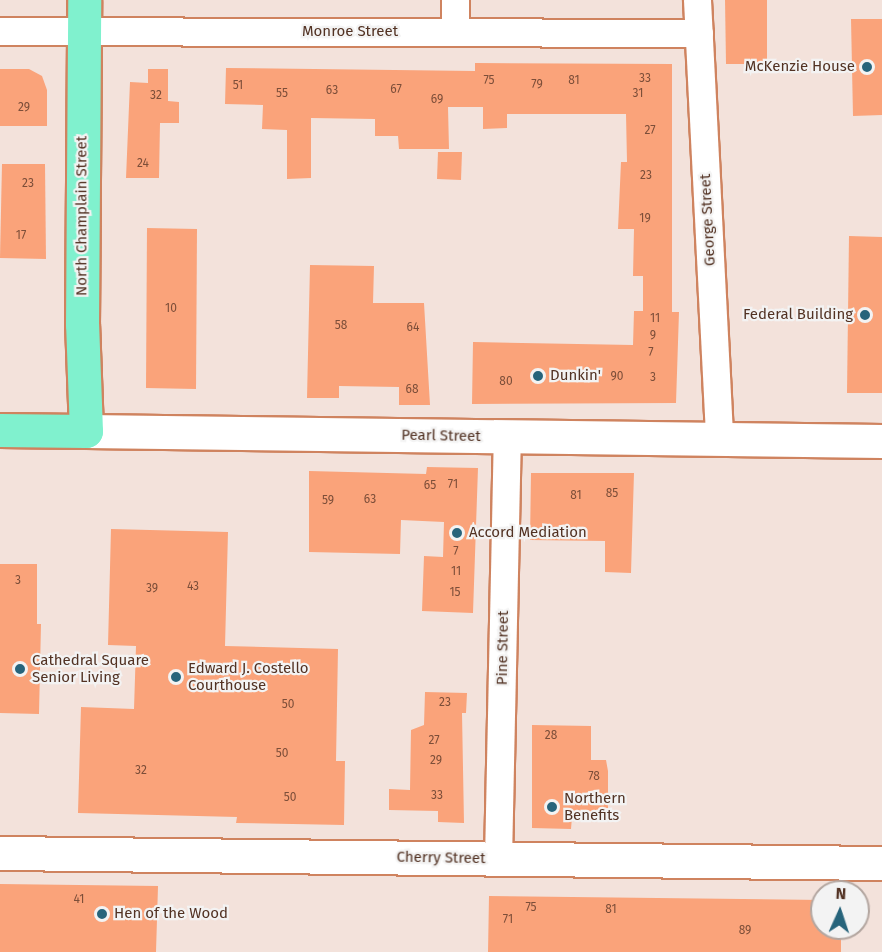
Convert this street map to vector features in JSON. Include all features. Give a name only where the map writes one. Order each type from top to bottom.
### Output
[{"type":"main road","name":"North Champlain Street","points":[[83,16],[86,431]]},
{"type":"main road","name":"Pearl Street","points":[[0,430],[86,431]]},
{"type":"street","points":[[455,0],[455,32]]},
{"type":"street","name":"George Street","points":[[697,0],[719,440]]},
{"type":"street","name":"Monroe Street","points":[[0,31],[83,16],[455,32],[699,33]]},
{"type":"street","name":"Pearl Street","points":[[86,431],[882,441]]},
{"type":"street","name":"Pine Street","points":[[498,859],[507,437]]},
{"type":"street","name":"Cherry Street","points":[[0,853],[882,863]]},
{"type":"building","points":[[725,0],[767,0],[767,64],[726,64]]},
{"type":"building","name":"McKenzie House","points":[[851,19],[882,19],[882,115],[853,116]]},
{"type":"building","points":[[475,63],[672,64],[672,312],[679,312],[676,403],[472,404],[473,342],[633,345],[634,311],[643,311],[643,276],[633,276],[634,229],[618,229],[621,162],[627,162],[626,114],[507,114],[507,128],[483,129],[483,107],[448,107],[449,149],[399,149],[398,136],[375,136],[375,119],[311,118],[311,178],[287,179],[287,130],[262,129],[263,105],[225,104],[226,68],[475,71]]},
{"type":"building","points":[[0,69],[29,69],[42,76],[47,90],[47,126],[0,126]]},
{"type":"building","points":[[148,69],[168,69],[168,101],[179,102],[179,123],[160,123],[159,178],[126,178],[130,82],[148,83]]},
{"type":"building","points":[[438,152],[462,152],[461,180],[437,179]]},
{"type":"building","points":[[2,164],[45,164],[46,259],[0,258]]},
{"type":"building","points":[[147,228],[197,229],[196,389],[146,388]]},
{"type":"building","name":"Federal Building","points":[[849,236],[882,237],[882,393],[847,393]]},
{"type":"building","points":[[310,265],[374,266],[373,303],[424,303],[430,405],[399,405],[399,387],[339,386],[339,398],[307,398]]},
{"type":"building","points":[[427,467],[478,468],[473,613],[422,611],[424,556],[443,557],[444,522],[401,520],[400,554],[309,552],[309,471],[426,474]]},
{"type":"building","points":[[531,473],[634,473],[631,573],[605,572],[605,541],[530,540]]},
{"type":"building","name":"Edward J. Costello Courthouse","points":[[111,529],[228,532],[225,646],[338,649],[336,761],[345,761],[344,825],[236,823],[237,817],[78,813],[81,707],[134,709],[136,646],[108,645]]},
{"type":"building","name":"Cathedral Square Senior Living","points":[[0,564],[37,564],[37,624],[41,624],[39,714],[0,713]]},
{"type":"building","points":[[425,692],[467,693],[466,713],[462,713],[464,823],[438,822],[438,811],[389,810],[389,789],[410,790],[411,730],[424,725]]},
{"type":"building","points":[[532,725],[591,726],[591,760],[606,760],[608,817],[572,817],[571,829],[532,828]]},
{"type":"building","points":[[0,884],[158,886],[156,952],[0,952]]},
{"type":"building","points":[[489,896],[810,900],[810,940],[841,940],[841,952],[488,952]]},
{"type":"place","name":"McKenzie House","points":[[867,67]]},
{"type":"place","name":"Federal Building","points":[[865,315]]},
{"type":"place","name":"Dunkin'","points":[[538,376]]},
{"type":"place","name":"Accord Mediation","points":[[457,533]]},
{"type":"place","name":"Cathedral Square Senior Living","points":[[20,669]]},
{"type":"place","name":"Edward J. Costello Courthouse","points":[[176,677]]},
{"type":"place","name":"Northern Benefits","points":[[552,807]]},
{"type":"place","name":"Hen of the Wood","points":[[102,914]]}]
